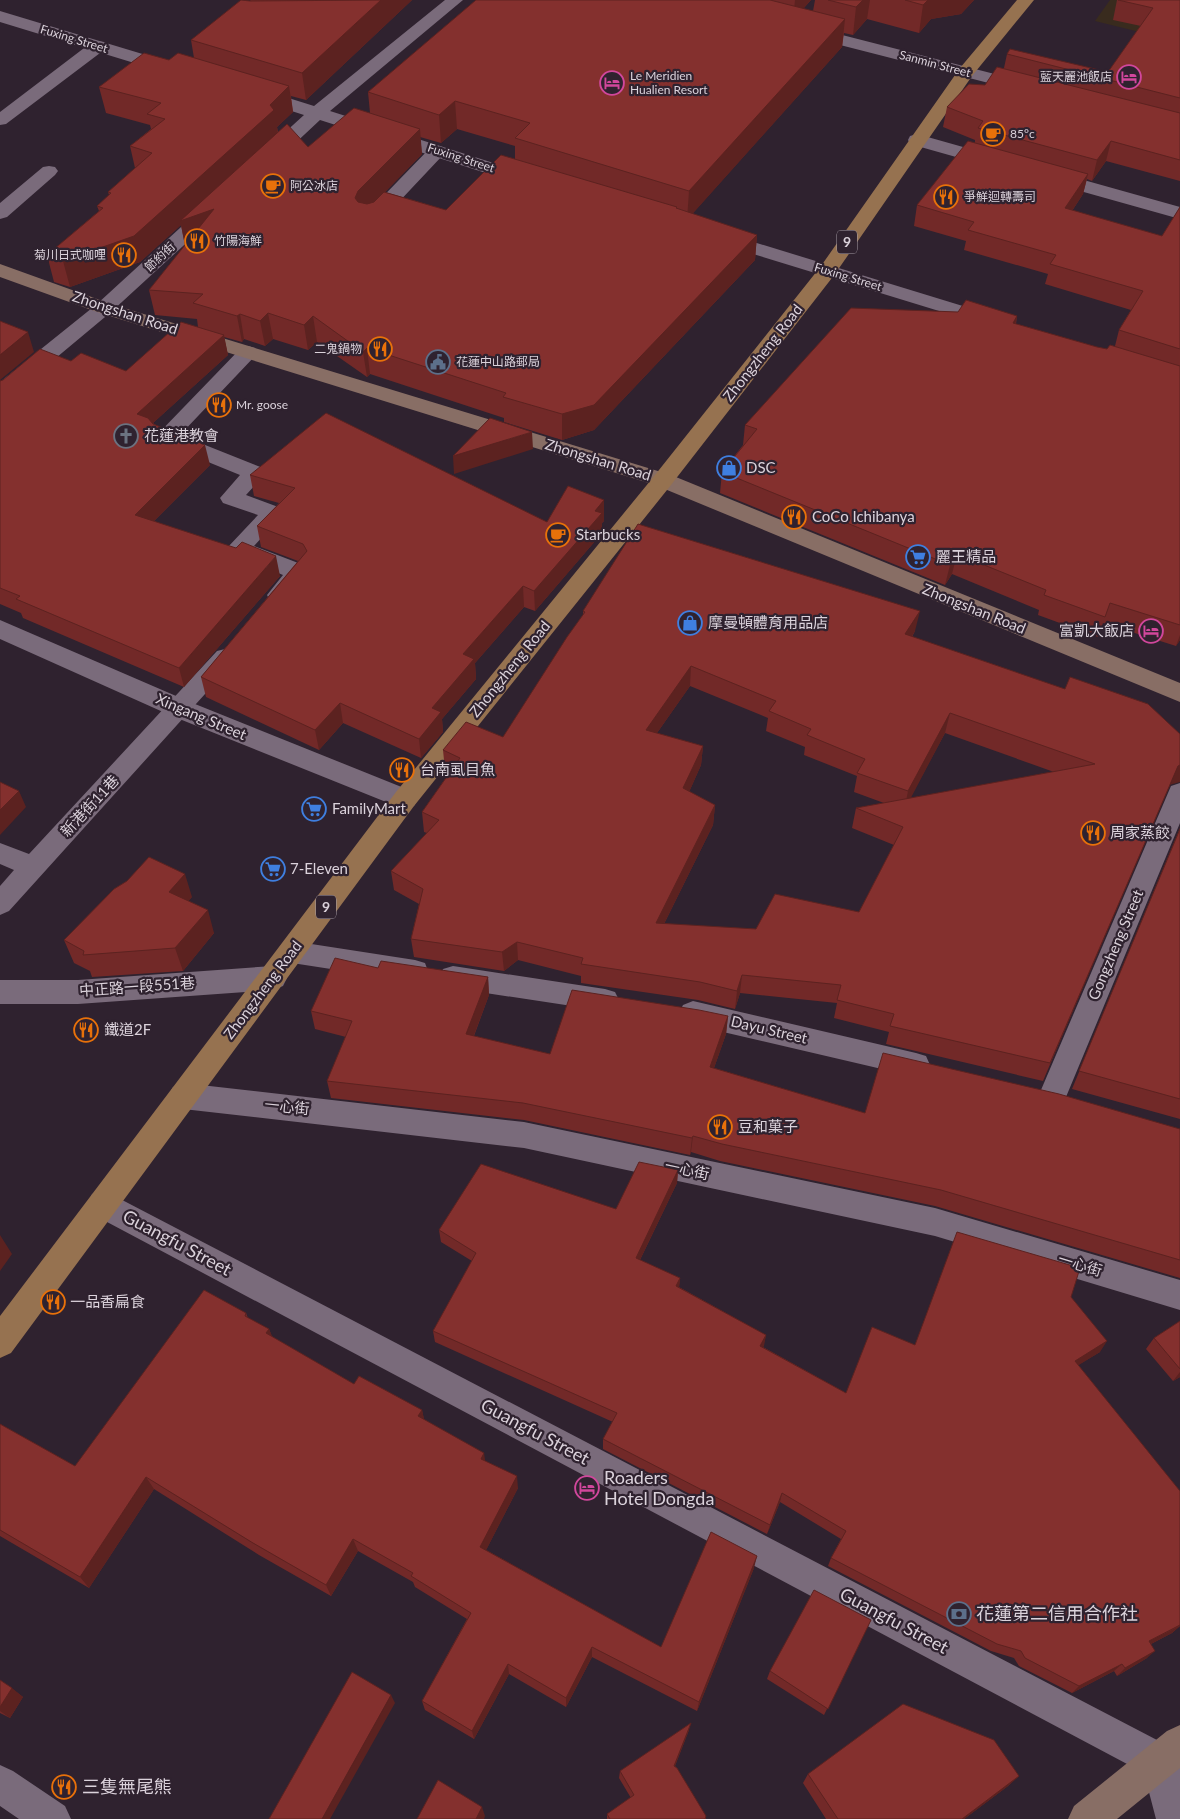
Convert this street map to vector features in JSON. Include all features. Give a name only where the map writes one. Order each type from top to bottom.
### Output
[{"type":"main road","name":"Zhongzheng Road","points":[[0,1342],[405,799],[663,480],[828,270],[966,72],[1026,0]]},
{"type":"street","points":[[254,171],[318,112],[454,0]]},
{"type":"street","name":"Fuxing Street","points":[[0,16],[194,75]]},
{"type":"street","name":"Sanmin Street","points":[[793,27],[1040,91]]},
{"type":"street","name":"Fuxing Street","points":[[241,89],[537,183]]},
{"type":"street","points":[[917,140],[1011,166]]},
{"type":"street","points":[[1030,171],[1180,213]]},
{"type":"street","name":"節約街","points":[[0,393],[104,308],[225,197]]},
{"type":"street","name":"Fuxing Street","points":[[707,234],[1009,327]]},
{"type":"street","name":"Zhongshan Road","points":[[0,270],[104,308],[663,480],[1180,693]]},
{"type":"street","name":"Xingang Street","points":[[0,630],[181,709],[405,799]]},
{"type":"street","name":"中正路一段551巷","points":[[0,992],[78,992],[273,978]]},
{"type":"street","name":"一心街","points":[[183,1096],[524,1135],[935,1222],[1180,1295]]},
{"type":"street","name":"Guangfu Street","points":[[103,1204],[1173,1759]]},
{"type":"street","points":[[1087,1819],[1173,1759]]},
{"type":"street","points":[[1173,1759],[1174,1819]]},
{"type":"street","points":[[0,1784],[52,1819]]},
{"type":"lane","points":[[793,27],[810,14]]},
{"type":"lane","points":[[0,120],[98,46]]},
{"type":"lane","points":[[369,222],[438,151]]},
{"type":"lane","points":[[0,213],[49,171]]},
{"type":"lane","points":[[248,352],[166,438],[256,473],[231,498],[273,513],[238,548],[298,572],[265,610]]},
{"type":"lane","name":"新港街11巷","points":[[0,904],[32,867],[181,709],[239,640]]},
{"type":"lane","name":"Gongzheng Street","points":[[1079,1105],[1042,1094],[1180,793]]},
{"type":"lane","points":[[0,853],[32,867]]},
{"type":"lane","points":[[292,952],[630,1003]]},
{"type":"lane","name":"Dayu Street","points":[[669,1009],[698,1014],[937,1070]]},
{"type":"shaded area","points":[[1110,0],[1180,0],[1180,42],[1095,21]]},
{"type":"building","points":[[241,0],[381,0],[302,73],[191,40]]},
{"type":"building","name":"Le Meridien Hualien Resort","points":[[476,0],[770,0],[845,19],[689,191],[515,138],[530,123],[455,101],[439,115],[368,92]]},
{"type":"building","points":[[828,0],[863,0],[856,7]]},
{"type":"building","points":[[905,0],[928,0],[923,5]]},
{"type":"building","points":[[1118,0],[1180,0],[1180,98],[1007,54],[1010,49],[1108,72],[1153,8]]},
{"type":"building","points":[[144,53],[169,60],[178,53],[289,86],[270,105],[274,110],[134,236],[63,261],[47,255],[103,208],[97,206],[111,193],[108,192],[152,153],[130,146],[165,119],[147,114],[161,103],[99,87]]},
{"type":"building","points":[[997,67],[1180,113],[1180,160],[1111,141],[1097,160],[978,128],[983,121],[947,107],[969,84],[985,85]]},
{"type":"building","points":[[354,108],[420,129],[358,191],[355,198],[358,202],[367,204],[374,202],[384,192],[446,210],[501,155],[677,207],[757,235],[594,405],[562,414],[503,397],[506,393],[367,348],[363,352],[313,316],[304,325],[268,313],[260,321],[240,314],[237,316],[193,303],[203,294],[149,290],[214,209],[180,221],[287,124],[308,147]]},
{"type":"building","points":[[968,141],[1088,174],[1065,208],[1162,236],[1180,207],[1180,349],[1119,330],[1143,291],[1050,264],[1056,255],[968,230],[974,222],[917,205]]},
{"type":"building","points":[[966,300],[1017,316],[1013,323],[1097,347],[1107,349],[1110,345],[1180,366],[1180,625],[1110,603],[1105,617],[1044,595],[1046,590],[957,554],[950,565],[722,472],[757,429],[745,425],[851,308],[958,312]]},
{"type":"building","points":[[0,321],[28,332],[0,355]]},
{"type":"building","points":[[181,322],[224,335],[137,414],[148,418],[153,424],[205,445],[135,515],[236,548],[242,542],[276,556],[179,668],[16,599],[20,596],[0,588],[0,381],[40,349],[71,361],[81,353],[126,371]]},
{"type":"building","points":[[326,413],[547,522],[568,486],[604,500],[595,511],[602,513],[534,591],[523,586],[463,654],[474,659],[432,708],[441,712],[419,739],[340,703],[315,730],[201,677],[307,551],[303,544],[257,526],[295,488],[250,475]]},
{"type":"building","points":[[490,418],[532,432],[453,456]]},
{"type":"building","points":[[638,524],[920,611],[905,634],[1065,689],[1070,677],[1148,704],[1180,734],[1180,765],[1050,1063],[890,1026],[894,1014],[837,1000],[841,985],[742,975],[737,991],[700,982],[581,964],[583,958],[517,942],[502,952],[411,939],[423,889],[391,871],[439,820],[422,812],[460,758],[443,750],[466,722],[503,737],[585,612],[583,611]],"holes":[[[691,666],[776,701],[769,711],[811,729],[807,735],[865,759],[857,773],[908,791],[950,713],[1095,764],[856,808],[903,827],[859,912],[775,894],[756,929],[656,923],[715,805],[683,788],[703,746],[646,730]]]},
{"type":"building","points":[[0,782],[19,791],[0,810]]},
{"type":"building","points":[[1180,829],[1180,1099],[1079,1071]]},
{"type":"building","points":[[149,857],[185,874],[169,892],[208,910],[175,948],[83,955],[84,951],[64,940],[114,889],[127,881]]},
{"type":"building","points":[[335,958],[378,968],[381,961],[488,977],[466,1034],[550,1054],[572,990],[728,1016],[710,1067],[865,1113],[883,1053],[1059,1094],[1180,1129],[1180,1260],[941,1190],[722,1144],[693,1136],[692,1138],[523,1103],[327,1081],[352,1021],[311,1011]]},
{"type":"building","points":[[639,1162],[678,1170],[636,1258],[680,1278],[676,1286],[766,1335],[760,1346],[846,1393],[872,1327],[915,1345],[957,1232],[1080,1268],[1071,1297],[1107,1341],[1075,1361],[1180,1491],[1180,1625],[1149,1641],[1155,1651],[1125,1668],[1122,1664],[1079,1686],[1025,1658],[1021,1651],[997,1644],[831,1558],[846,1531],[782,1493],[770,1525],[603,1439],[617,1413],[433,1331],[476,1253],[439,1230],[481,1164],[616,1209]]},
{"type":"building","points":[[204,1290],[246,1313],[245,1316],[269,1329],[266,1333],[354,1384],[359,1376],[422,1410],[418,1416],[484,1453],[481,1459],[517,1476],[480,1547],[661,1647],[711,1532],[757,1556],[699,1702],[592,1647],[566,1698],[508,1664],[472,1731],[422,1701],[471,1613],[411,1576],[413,1573],[353,1539],[326,1585],[253,1543],[146,1477],[80,1577],[0,1530],[0,1424],[75,1466]]},
{"type":"building","points":[[1180,1321],[1180,1369],[1154,1338]]},
{"type":"building","points":[[814,1590],[871,1620],[828,1709],[770,1671]]},
{"type":"building","points":[[352,1672],[391,1695],[322,1819],[269,1819]]},
{"type":"building","points":[[0,1680],[12,1688],[0,1707]]},
{"type":"building","points":[[903,1704],[994,1740],[1019,1776],[962,1819],[838,1819],[808,1774]]},
{"type":"building","points":[[691,1723],[674,1766],[706,1816],[705,1819],[610,1819],[607,1814],[634,1795],[620,1771]]},
{"type":"building","points":[[438,1780],[482,1807],[476,1819],[417,1819]]},
{"type":"place","name":"藍天麗池飯店","points":[[1129,77]]},
{"type":"place","name":"Le Meridien Hualien Resort","points":[[612,83]]},
{"type":"place","name":"85°c","points":[[993,134]]},
{"type":"place","name":"阿公冰店","points":[[273,186]]},
{"type":"place","name":"爭鮮迴轉壽司","points":[[946,197]]},
{"type":"place","name":"竹陽海鮮","points":[[197,241]]},
{"type":"place","name":"菊川日式咖哩","points":[[124,255]]},
{"type":"place","name":"二鬼鍋物","points":[[380,349]]},
{"type":"place","name":"花蓮中山路郵局","points":[[438,362]]},
{"type":"place","name":"Mr. goose","points":[[219,405]]},
{"type":"place","name":"花蓮港教會","points":[[126,436]]},
{"type":"place","name":"DSC","points":[[729,468]]},
{"type":"place","name":"CoCo Ichibanya","points":[[794,517]]},
{"type":"place","name":"Starbucks","points":[[558,535]]},
{"type":"place","name":"麗王精品","points":[[918,557]]},
{"type":"place","name":"摩曼頓體育用品店","points":[[690,623]]},
{"type":"place","name":"富凱大飯店","points":[[1151,631]]},
{"type":"place","name":"台南虱目魚","points":[[402,770]]},
{"type":"place","name":"FamilyMart","points":[[314,809]]},
{"type":"place","name":"周家蒸餃","points":[[1093,833]]},
{"type":"place","name":"7-Eleven","points":[[273,869]]},
{"type":"place","name":"鐵道2F","points":[[86,1030]]},
{"type":"place","name":"豆和菓子","points":[[720,1127]]},
{"type":"place","name":"一品香扁食","points":[[53,1302]]},
{"type":"place","name":"Roaders Hotel Dongda","points":[[587,1488]]},
{"type":"place","name":"花蓮第二信用合作社","points":[[959,1614]]},
{"type":"place","name":"三隻無尾熊","points":[[64,1787]]}]
